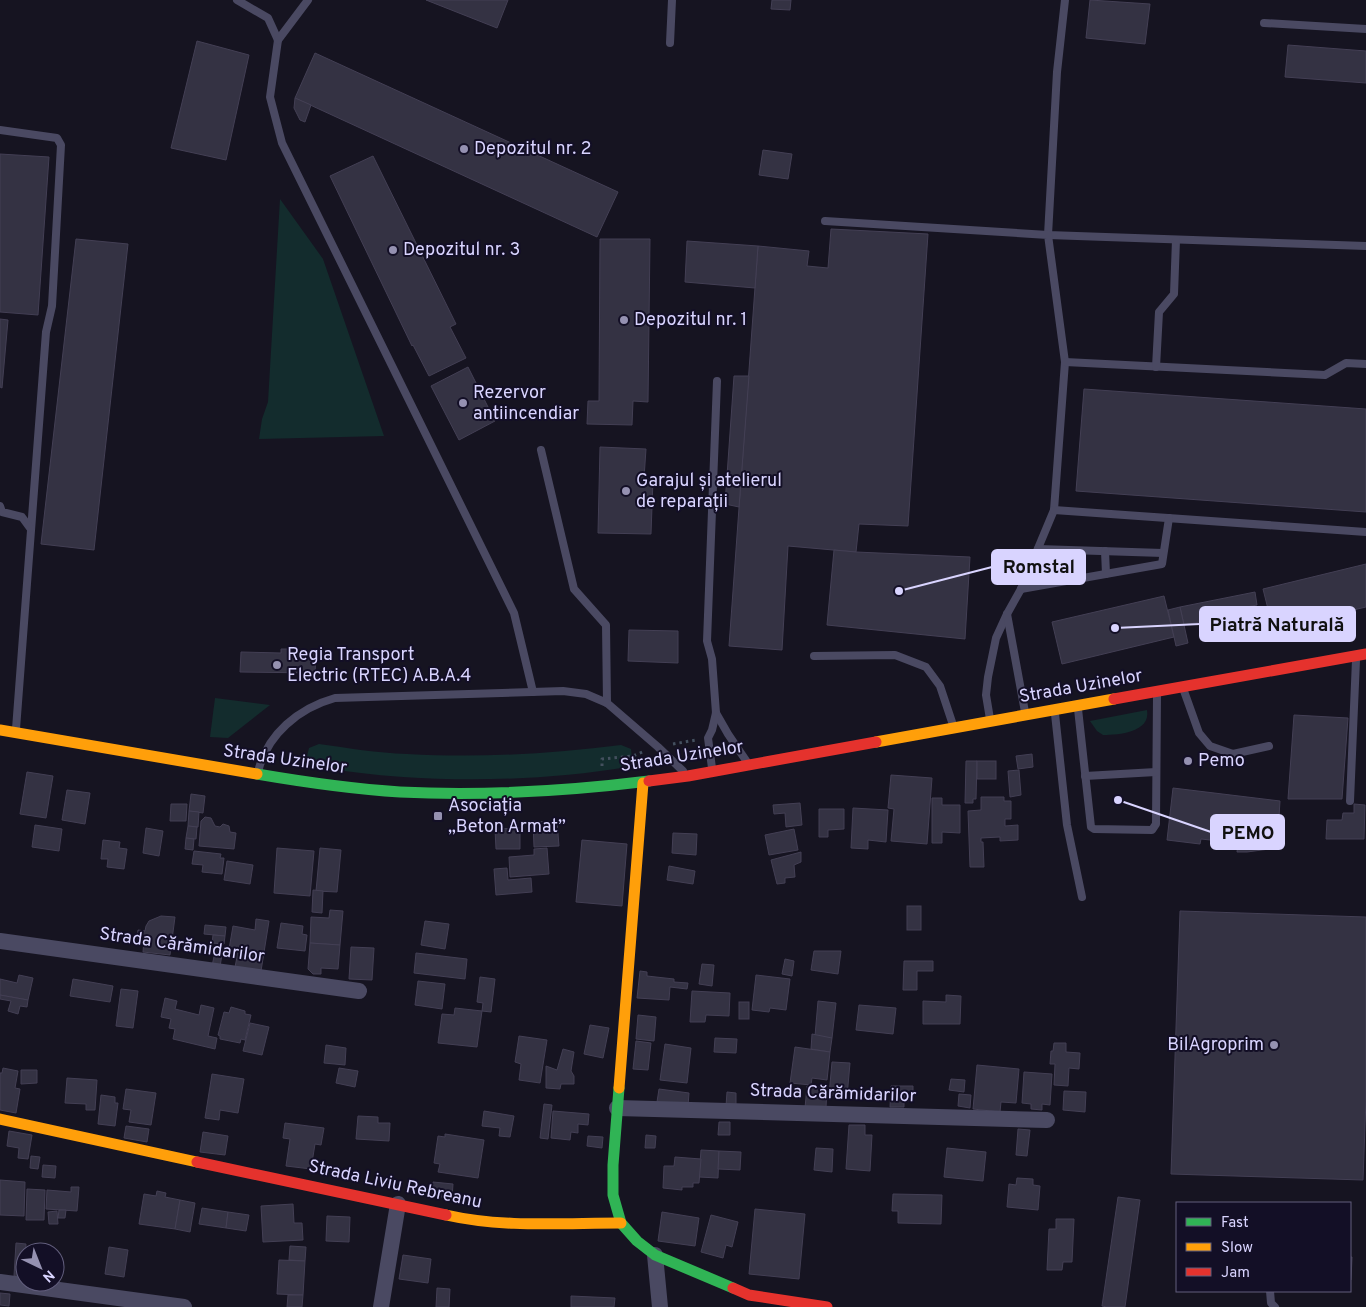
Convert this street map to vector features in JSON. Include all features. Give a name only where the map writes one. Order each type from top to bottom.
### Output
[{"type":"main road","name":"Strada Uzinelor","points":[[0,730],[257,775],[370,790],[440,793],[547,791],[644,783],[688,776],[1361,655]]},
{"type":"main road","points":[[644,783],[613,1164],[613,1195],[621,1223],[637,1241],[655,1255],[750,1295],[827,1307]]},
{"type":"main road","name":"Strada Liviu Rebreanu","points":[[0,1119],[467,1220],[511,1223],[621,1223]]},
{"type":"street","name":"Strada Cărămidarilor","points":[[0,941],[359,991]]},
{"type":"street","name":"Strada Cărămidarilor","points":[[618,1108],[1047,1120]]},
{"type":"street","points":[[381,1307],[398,1204]]},
{"type":"street","points":[[655,1255],[660,1307]]},
{"type":"street","points":[[0,1282],[184,1307]]},
{"type":"lane","points":[[238,0],[268,18],[278,40]]},
{"type":"lane","points":[[308,0],[278,40],[270,97],[282,143],[514,613],[533,692]]},
{"type":"lane","points":[[670,43],[672,0]]},
{"type":"lane","points":[[990,721],[986,695],[996,638],[1021,589],[1054,510],[1065,362],[1048,234],[1057,72],[1065,0]]},
{"type":"lane","points":[[1264,23],[1366,29]]},
{"type":"lane","points":[[0,130],[57,138],[61,145],[52,306],[46,332],[16,733]]},
{"type":"lane","points":[[825,221],[1176,240],[1366,246]]},
{"type":"lane","points":[[1156,367],[1159,312],[1174,294],[1176,240]]},
{"type":"lane","points":[[1065,362],[1325,375],[1346,363],[1366,364]]},
{"type":"lane","points":[[712,771],[708,738],[716,713],[712,659],[707,641],[718,381]]},
{"type":"lane","points":[[541,450],[574,589],[606,625],[607,703]]},
{"type":"lane","points":[[0,506],[2,512],[22,517],[30,528]]},
{"type":"lane","points":[[1054,510],[1366,532]]},
{"type":"lane","points":[[1021,589],[1162,564],[1169,518]]},
{"type":"lane","points":[[1038,549],[1163,553]]},
{"type":"lane","points":[[1105,551],[1106,574]]},
{"type":"lane","points":[[1007,614],[1026,714]]},
{"type":"lane","points":[[814,656],[895,655],[926,667],[940,686],[954,727]]},
{"type":"lane","points":[[1350,801],[1361,655]]},
{"type":"lane","points":[[1182,686],[1199,733],[1210,746],[1234,754],[1269,746]]},
{"type":"lane","points":[[257,775],[262,757],[270,742],[299,715],[320,702],[335,698],[563,691],[586,694],[607,703],[688,776]]},
{"type":"lane","points":[[1078,705],[1091,827],[1094,829],[1152,830],[1156,824],[1157,691]]},
{"type":"lane","points":[[1055,709],[1067,825],[1082,897]]},
{"type":"lane","points":[[716,713],[748,764]]},
{"type":"lane","points":[[1085,776],[1156,772]]},
{"type":"lane","points":[[1270,1292],[1271,1303],[1275,1307]]},
{"type":"green space","points":[[280,199],[323,259],[384,436],[259,439],[262,419],[268,402]]},
{"type":"green space","points":[[215,698],[270,705],[228,738],[210,737]]},
{"type":"green space","points":[[1147,710],[1147,717],[1144,723],[1139,728],[1125,733],[1103,735],[1097,731],[1090,721]]},
{"type":"green space","points":[[319,744],[385,753],[461,756],[541,753],[621,745],[631,749],[632,760],[628,767],[544,777],[431,778],[381,775],[315,767],[309,763],[307,756],[309,748]]},
{"type":"building","points":[[426,0],[508,0],[497,28]]},
{"type":"building","points":[[772,0],[791,0],[790,10],[771,9]]},
{"type":"building","points":[[1090,0],[1150,4],[1145,44],[1086,38]]},
{"type":"building","points":[[197,41],[249,55],[226,160],[171,148]]},
{"type":"building","points":[[1288,45],[1366,51],[1366,83],[1285,77]]},
{"type":"building","name":"Depozitul nr. 2","points":[[315,53],[618,192],[597,237],[295,98]]},
{"type":"building","points":[[295,98],[311,105],[305,122],[300,120],[294,108]]},
{"type":"building","points":[[763,150],[792,154],[788,179],[759,175]]},
{"type":"building","points":[[0,154],[49,157],[38,315],[0,312]]},
{"type":"building","name":"Depozitul nr. 3","points":[[373,156],[456,324],[450,327],[466,358],[429,376],[412,346],[330,176]]},
{"type":"building","points":[[831,229],[928,234],[908,526],[859,524],[856,552],[788,546],[782,650],[729,646],[758,246],[809,251],[807,266],[828,268]]},
{"type":"building","points":[[76,239],[128,244],[94,550],[41,544]]},
{"type":"building","name":"Depozitul nr. 1","points":[[600,239],[650,239],[648,402],[633,401],[632,425],[587,424],[588,401],[599,401]]},
{"type":"building","points":[[687,241],[758,246],[755,288],[685,282]]},
{"type":"building","points":[[0,319],[8,320],[2,388],[0,387]]},
{"type":"building","name":"Rezervor antiincendiar","points":[[468,367],[495,421],[459,440],[431,386]]},
{"type":"building","points":[[734,376],[749,376],[739,507],[725,504]]},
{"type":"building","points":[[1084,389],[1366,409],[1366,512],[1076,491]]},
{"type":"building","name":"Garajul și atelierul de reparații","points":[[600,447],[646,449],[644,478],[653,479],[651,534],[598,533]]},
{"type":"building","points":[[834,550],[970,557],[965,639],[827,625]]},
{"type":"building","points":[[1366,564],[1366,607],[1273,629],[1263,589]]},
{"type":"building","points":[[1255,592],[1257,605],[1230,610],[1231,616],[1184,625],[1180,607]]},
{"type":"building","points":[[1164,596],[1174,637],[1062,664],[1052,622]]},
{"type":"building","points":[[1180,607],[1188,643],[1176,646],[1168,610]]},
{"type":"building","points":[[629,630],[678,631],[678,663],[628,661]]},
{"type":"building","points":[[281,649],[292,649],[292,653],[316,654],[315,673],[240,672],[241,652],[281,653]]},
{"type":"building","points":[[1294,715],[1348,718],[1342,799],[1288,799]]},
{"type":"building","points":[[1032,754],[1033,767],[1018,769],[1016,756]]},
{"type":"building","points":[[966,761],[977,761],[976,799],[973,799],[973,803],[965,803]]},
{"type":"building","points":[[977,761],[996,761],[996,779],[977,779]]},
{"type":"building","points":[[1019,770],[1021,795],[1010,797],[1008,771]]},
{"type":"building","points":[[27,772],[53,776],[46,818],[20,814]]},
{"type":"building","points":[[891,775],[932,778],[927,844],[891,841],[894,809],[888,808]]},
{"type":"building","points":[[1173,788],[1280,801],[1277,848],[1237,852],[1238,843],[1201,839],[1200,844],[1167,840]]},
{"type":"building","points":[[67,790],[90,793],[85,824],[62,820]]},
{"type":"building","points":[[191,794],[205,796],[203,813],[189,811]]},
{"type":"building","points":[[981,797],[1004,797],[1004,801],[1011,801],[1011,819],[1005,819],[1005,826],[1018,825],[1018,840],[1000,841],[1000,837],[981,838],[981,842],[983,842],[984,867],[970,867],[968,811],[981,810]]},
{"type":"building","points":[[932,798],[942,798],[942,805],[960,805],[960,833],[942,832],[942,843],[932,843]]},
{"type":"building","points":[[800,803],[802,825],[786,827],[785,813],[774,814],[773,805]]},
{"type":"building","points":[[171,804],[187,804],[186,821],[170,821]]},
{"type":"building","points":[[1354,804],[1365,805],[1364,839],[1326,839],[1327,820],[1342,820],[1343,813],[1354,813]]},
{"type":"building","points":[[853,808],[888,810],[886,842],[868,840],[868,849],[851,848]]},
{"type":"building","points":[[819,809],[844,809],[844,829],[828,830],[828,837],[819,837]]},
{"type":"building","points":[[189,811],[199,812],[198,827],[188,826]]},
{"type":"building","points":[[205,817],[211,818],[215,826],[220,827],[223,824],[229,826],[230,832],[236,833],[234,849],[199,846],[201,821]]},
{"type":"building","points":[[557,821],[559,846],[534,847],[533,822]]},
{"type":"building","points":[[35,825],[62,829],[59,851],[32,847]]},
{"type":"building","points":[[188,826],[197,827],[196,839],[186,838]]},
{"type":"building","points":[[146,828],[163,831],[159,856],[143,853]]},
{"type":"building","points":[[520,828],[520,849],[496,849],[495,829]]},
{"type":"building","points":[[794,829],[798,850],[769,855],[765,835]]},
{"type":"building","points":[[673,833],[697,834],[696,855],[672,853]]},
{"type":"building","points":[[186,838],[194,839],[193,850],[185,849]]},
{"type":"building","points":[[103,840],[120,842],[119,848],[127,849],[124,869],[107,867],[108,859],[101,859]]},
{"type":"building","points":[[582,840],[627,844],[622,906],[576,902]]},
{"type":"building","points":[[277,848],[314,851],[310,896],[274,893]]},
{"type":"building","points":[[320,848],[341,850],[337,892],[316,891]]},
{"type":"building","points":[[547,848],[549,874],[510,877],[509,857],[534,855],[534,849]]},
{"type":"building","points":[[194,851],[221,854],[220,858],[224,858],[222,874],[202,872],[203,865],[192,864]]},
{"type":"building","points":[[801,852],[801,862],[794,865],[795,877],[785,878],[785,883],[777,884],[771,860]]},
{"type":"building","points":[[227,861],[253,865],[250,884],[224,880]]},
{"type":"building","points":[[669,866],[695,871],[693,884],[667,880]]},
{"type":"building","points":[[507,868],[508,880],[531,878],[532,892],[496,895],[494,869]]},
{"type":"building","points":[[313,890],[323,891],[322,913],[312,912]]},
{"type":"building","points":[[907,906],[921,906],[921,930],[907,930]]},
{"type":"building","points":[[330,910],[343,911],[340,945],[310,943],[311,917],[329,918]]},
{"type":"building","points":[[1180,911],[1366,917],[1366,1099],[1363,1180],[1171,1174]]},
{"type":"building","points":[[161,916],[175,917],[170,955],[143,952],[144,939],[137,939],[138,930],[145,931],[149,921]]},
{"type":"building","points":[[256,919],[269,921],[261,971],[235,967],[237,957],[228,955],[233,926],[255,930]]},
{"type":"building","points":[[425,921],[449,924],[445,949],[421,945]]},
{"type":"building","points":[[281,923],[303,926],[302,934],[307,935],[305,951],[277,948]]},
{"type":"building","points":[[205,925],[226,927],[225,936],[204,934]]},
{"type":"building","points":[[213,935],[225,936],[224,944],[212,943]]},
{"type":"building","points":[[310,943],[340,945],[338,969],[321,968],[321,974],[313,974],[308,969]]},
{"type":"building","points":[[351,947],[374,948],[372,980],[349,979]]},
{"type":"building","points":[[814,951],[841,951],[838,974],[811,970]]},
{"type":"building","points":[[215,952],[222,954],[220,967],[212,966]]},
{"type":"building","points":[[416,953],[467,959],[465,979],[414,973]]},
{"type":"building","points":[[785,959],[794,961],[792,976],[782,974]]},
{"type":"building","points":[[904,961],[933,961],[933,971],[917,971],[917,990],[903,990]]},
{"type":"building","points":[[702,964],[714,965],[712,986],[699,984]]},
{"type":"building","points":[[640,971],[647,972],[647,976],[674,979],[674,982],[688,983],[687,989],[670,987],[669,1000],[637,998]]},
{"type":"building","points":[[19,975],[33,978],[28,1000],[0,995],[0,979],[17,983]]},
{"type":"building","points":[[756,975],[790,979],[786,1010],[770,1008],[769,1012],[752,1010]]},
{"type":"building","points":[[480,977],[495,979],[491,1012],[482,1011],[483,1003],[477,1002]]},
{"type":"building","points":[[73,979],[113,986],[110,1002],[70,996]]},
{"type":"building","points":[[418,981],[445,984],[442,1009],[415,1005]]},
{"type":"building","points":[[121,989],[138,991],[133,1028],[116,1026]]},
{"type":"building","points":[[692,991],[730,993],[729,1016],[706,1015],[705,1022],[690,1022]]},
{"type":"building","points":[[0,995],[28,1000],[27,1007],[20,1006],[18,1014],[8,1011],[11,1001],[0,999]]},
{"type":"building","points":[[946,995],[961,996],[960,1024],[923,1024],[923,1001],[946,1002]]},
{"type":"building","points":[[165,998],[177,1001],[175,1009],[199,1015],[201,1005],[214,1008],[208,1036],[217,1038],[215,1049],[173,1039],[175,1029],[169,1028],[171,1019],[161,1017]]},
{"type":"building","points":[[818,1001],[836,1003],[832,1038],[815,1036]]},
{"type":"building","points":[[739,1002],[749,1002],[749,1019],[739,1019]]},
{"type":"building","points":[[859,1005],[896,1008],[893,1034],[856,1030]]},
{"type":"building","points":[[231,1007],[251,1015],[245,1040],[241,1039],[240,1043],[220,1039],[218,1035],[224,1012],[229,1013]]},
{"type":"building","points":[[455,1008],[482,1011],[477,1047],[438,1043],[442,1014],[454,1015]]},
{"type":"building","points":[[638,1015],[656,1017],[654,1041],[636,1039]]},
{"type":"building","points":[[250,1023],[269,1027],[262,1055],[243,1051]]},
{"type":"building","points":[[590,1025],[609,1028],[603,1058],[584,1054]]},
{"type":"building","points":[[812,1034],[832,1038],[830,1052],[811,1049]]},
{"type":"building","points":[[519,1036],[547,1040],[540,1083],[519,1080],[521,1064],[515,1062]]},
{"type":"building","points":[[715,1038],[737,1039],[736,1053],[714,1052]]},
{"type":"building","points":[[636,1041],[651,1043],[648,1070],[633,1069]]},
{"type":"building","points":[[1054,1043],[1066,1043],[1066,1052],[1080,1053],[1079,1069],[1069,1068],[1068,1086],[1054,1085],[1055,1064],[1050,1064]]},
{"type":"building","points":[[665,1044],[691,1048],[687,1083],[660,1080]]},
{"type":"building","points":[[326,1045],[346,1048],[345,1065],[324,1063]]},
{"type":"building","points":[[795,1047],[830,1052],[827,1080],[812,1078],[811,1085],[790,1083]]},
{"type":"building","points":[[563,1049],[574,1052],[571,1071],[574,1076],[574,1084],[561,1084],[560,1089],[546,1088],[546,1066],[557,1070]]},
{"type":"building","points":[[832,1062],[850,1063],[847,1097],[829,1095]]},
{"type":"building","points":[[977,1065],[1019,1069],[1016,1103],[1001,1102],[1000,1112],[973,1109]]},
{"type":"building","points":[[3,1068],[18,1071],[15,1088],[20,1089],[16,1113],[0,1110],[0,1073],[2,1073]]},
{"type":"building","points":[[339,1068],[358,1071],[355,1087],[336,1083]]},
{"type":"building","points":[[21,1070],[37,1070],[37,1083],[21,1084]]},
{"type":"building","points":[[1024,1072],[1052,1074],[1050,1105],[1042,1104],[1042,1110],[1031,1109],[1031,1104],[1022,1103]]},
{"type":"building","points":[[212,1074],[244,1079],[238,1113],[220,1110],[219,1120],[205,1118]]},
{"type":"building","points":[[67,1078],[97,1080],[95,1110],[86,1110],[86,1104],[65,1103]]},
{"type":"building","points":[[951,1079],[965,1080],[964,1092],[949,1090]]},
{"type":"building","points":[[807,1086],[827,1087],[826,1108],[805,1108]]},
{"type":"building","points":[[891,1086],[913,1086],[913,1101],[904,1101],[904,1107],[890,1107]]},
{"type":"building","points":[[126,1089],[156,1093],[151,1125],[129,1122],[131,1110],[123,1109]]},
{"type":"building","points":[[659,1089],[689,1093],[688,1106],[657,1102]]},
{"type":"building","points":[[1064,1091],[1086,1092],[1085,1112],[1063,1110]]},
{"type":"building","points":[[727,1092],[736,1093],[736,1106],[726,1106]]},
{"type":"building","points":[[959,1094],[971,1095],[970,1108],[958,1106]]},
{"type":"building","points":[[101,1095],[115,1097],[115,1103],[118,1103],[115,1126],[98,1124]]},
{"type":"building","points":[[544,1104],[552,1105],[548,1139],[540,1138]]},
{"type":"building","points":[[484,1111],[514,1116],[510,1137],[499,1136],[500,1128],[482,1126]]},
{"type":"building","points":[[553,1111],[589,1114],[588,1125],[578,1124],[578,1133],[571,1132],[570,1140],[551,1138]]},
{"type":"building","points":[[358,1116],[378,1117],[378,1123],[390,1123],[389,1141],[356,1139]]},
{"type":"building","points":[[719,1122],[730,1122],[730,1135],[718,1135]]},
{"type":"building","points":[[285,1123],[324,1128],[321,1145],[315,1144],[311,1169],[286,1166],[290,1139],[283,1138]]},
{"type":"building","points":[[849,1125],[865,1125],[865,1135],[872,1135],[870,1171],[846,1169]]},
{"type":"building","points":[[126,1126],[149,1129],[147,1142],[124,1138]]},
{"type":"building","points":[[1018,1129],[1030,1130],[1027,1156],[1016,1155]]},
{"type":"building","points":[[9,1131],[32,1135],[28,1159],[18,1158],[19,1148],[7,1146]]},
{"type":"building","points":[[203,1132],[228,1136],[225,1155],[200,1152]]},
{"type":"building","points":[[445,1134],[484,1140],[478,1178],[438,1172],[440,1164],[434,1163],[438,1136],[445,1137]]},
{"type":"building","points":[[646,1135],[656,1136],[655,1148],[645,1148]]},
{"type":"building","points":[[588,1136],[603,1137],[602,1148],[587,1146]]},
{"type":"building","points":[[816,1148],[833,1149],[832,1172],[814,1170]]},
{"type":"building","points":[[947,1148],[986,1152],[983,1181],[944,1177]]},
{"type":"building","points":[[701,1150],[719,1151],[718,1178],[699,1177]]},
{"type":"building","points":[[719,1151],[741,1152],[740,1170],[718,1169]]},
{"type":"building","points":[[31,1156],[40,1157],[38,1169],[30,1168]]},
{"type":"building","points":[[675,1157],[701,1159],[699,1183],[693,1183],[693,1187],[682,1187],[682,1190],[663,1188],[664,1166],[674,1166]]},
{"type":"building","points":[[43,1165],[56,1166],[55,1178],[42,1177]]},
{"type":"building","points":[[1017,1178],[1033,1179],[1033,1185],[1040,1186],[1038,1210],[1007,1207],[1009,1184],[1016,1185]]},
{"type":"building","points":[[0,1180],[25,1182],[24,1216],[0,1215]]},
{"type":"building","points":[[433,1182],[453,1184],[452,1198],[432,1196]]},
{"type":"building","points":[[71,1187],[79,1187],[77,1211],[46,1209],[47,1190],[71,1192]]},
{"type":"building","points":[[27,1189],[45,1190],[44,1220],[26,1220]]},
{"type":"building","points":[[157,1191],[166,1193],[165,1197],[180,1200],[175,1229],[139,1224],[144,1194],[156,1196]]},
{"type":"building","points":[[893,1194],[942,1195],[941,1224],[898,1223],[898,1211],[892,1211]]},
{"type":"building","points":[[1118,1197],[1140,1200],[1125,1307],[1107,1307],[1102,1306]]},
{"type":"building","points":[[180,1200],[195,1203],[190,1232],[175,1229]]},
{"type":"building","points":[[293,1204],[294,1223],[302,1223],[303,1240],[263,1242],[261,1206]]},
{"type":"building","points":[[202,1208],[228,1212],[226,1228],[199,1224]]},
{"type":"building","points":[[755,1209],[805,1214],[799,1279],[749,1274]]},
{"type":"building","points":[[59,1210],[66,1210],[65,1218],[58,1218]]},
{"type":"building","points":[[57,1211],[58,1224],[49,1224],[48,1212]]},
{"type":"building","points":[[228,1212],[249,1215],[246,1231],[226,1228]]},
{"type":"building","points":[[662,1212],[699,1218],[695,1246],[658,1241]]},
{"type":"building","points":[[711,1215],[738,1222],[732,1247],[726,1245],[723,1258],[701,1252]]},
{"type":"building","points":[[327,1216],[350,1217],[349,1242],[326,1241]]},
{"type":"building","points":[[1056,1219],[1074,1219],[1072,1262],[1063,1262],[1062,1270],[1047,1270],[1049,1229],[1056,1229]]},
{"type":"building","points":[[290,1246],[306,1247],[305,1261],[289,1260]]},
{"type":"building","points":[[109,1247],[128,1250],[124,1277],[105,1274]]},
{"type":"building","points":[[403,1255],[431,1259],[428,1283],[399,1279]]},
{"type":"building","points":[[279,1260],[305,1261],[303,1295],[277,1294]]},
{"type":"building","points":[[437,1288],[450,1289],[449,1307],[436,1307]]},
{"type":"building","points":[[0,1293],[10,1294],[9,1306],[0,1305]]},
{"type":"building","points":[[288,1295],[303,1295],[302,1307],[287,1307]]},
{"type":"building","points":[[571,1296],[615,1298],[614,1307],[571,1307]]},
{"type":"traffic: fast","points":[[257,774],[346,787],[431,793],[524,792],[587,788],[649,781]]},
{"type":"traffic: fast","points":[[619,1088],[613,1165],[613,1195],[621,1223],[637,1241],[655,1255],[733,1288]]},
{"type":"traffic: slow","points":[[876,742],[1114,699]]},
{"type":"traffic: slow","points":[[0,730],[257,774]]},
{"type":"traffic: slow","points":[[619,1088],[643,783]]},
{"type":"traffic: slow","points":[[0,1119],[197,1162]]},
{"type":"traffic: slow","points":[[446,1215],[489,1222],[621,1223]]},
{"type":"traffic: jam","points":[[1114,699],[1366,654]]},
{"type":"traffic: jam","points":[[649,781],[688,776],[876,742]]},
{"type":"traffic: jam","points":[[197,1162],[446,1215]]},
{"type":"traffic: jam","points":[[733,1288],[749,1295],[827,1307]]},
{"type":"place","name":"Depozitul nr. 2","points":[[464,149]]},
{"type":"place","name":"Depozitul nr. 3","points":[[393,250]]},
{"type":"place","name":"Depozitul nr. 1","points":[[624,320]]},
{"type":"place","name":"Rezervor antiincendiar","points":[[463,403]]},
{"type":"place","name":"Garajul și atelierul de reparații","points":[[626,491]]},
{"type":"place","name":"Romstal","points":[[899,591]]},
{"type":"place","name":"Piatră Naturală","points":[[1115,628]]},
{"type":"place","name":"Regia Transport Electric (RTEC) A.B.A.4","points":[[277,665]]},
{"type":"place","name":"Pemo","points":[[1188,761]]},
{"type":"place","name":"PEMO","points":[[1118,800]]},
{"type":"place","name":"Asociația „Beton Armat”","points":[[438,816]]},
{"type":"place","name":"BilAgroprim","points":[[1274,1045]]}]
